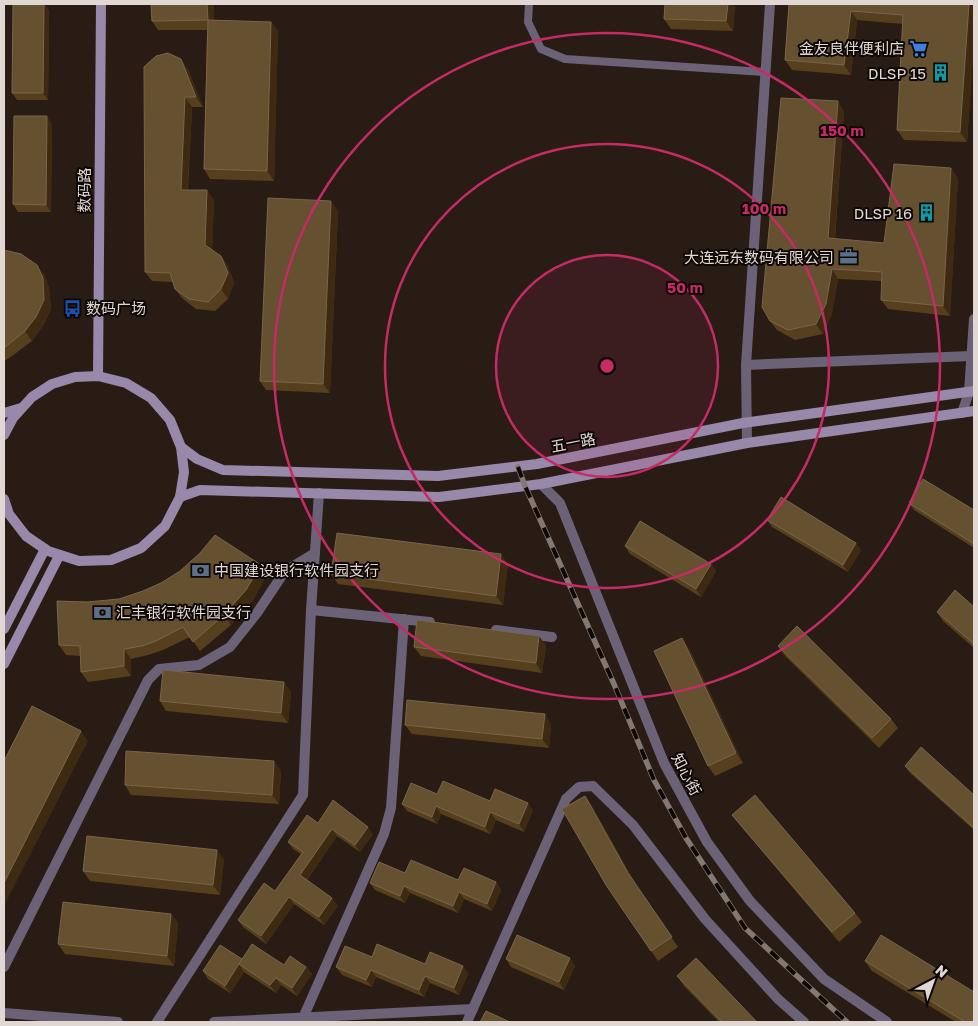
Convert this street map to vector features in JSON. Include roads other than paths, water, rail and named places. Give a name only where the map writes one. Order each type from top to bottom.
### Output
[{"type":"main road","name":"数码路","points":[[98,376],[100,4]]},
{"type":"main road","points":[[4,436],[13,418],[21,408],[32,397],[52,384],[75,377],[98,376],[126,383],[151,398],[170,420],[181,447],[184,472],[180,497],[165,526],[141,548],[111,560],[79,561],[59,556],[45,549],[26,536],[9,514],[4,499]]},
{"type":"main road","name":"五一路","points":[[181,447],[198,459],[223,470],[438,476],[537,464],[747,423],[972,391]]},
{"type":"main road","points":[[4,414],[21,408]]},
{"type":"main road","points":[[180,497],[200,490],[439,496],[541,484],[747,443],[974,411]]},
{"type":"main road","points":[[4,629],[45,549]]},
{"type":"main road","points":[[4,664],[59,556]]},
{"type":"street","points":[[747,443],[746,364],[770,4]]},
{"type":"street","points":[[962,412],[972,391],[971,356],[974,319]]},
{"type":"street","points":[[746,364],[971,356]]},
{"type":"street","name":"知心街","points":[[541,484],[560,503],[664,763],[707,842],[750,901],[824,979],[887,1022]]},
{"type":"street","points":[[157,1022],[303,795],[311,610],[319,493]]},
{"type":"street","points":[[4,967],[148,680],[159,669],[199,664],[230,647],[257,613],[285,571],[315,553]]},
{"type":"street","points":[[311,610],[443,624]]},
{"type":"street","points":[[303,1018],[384,834],[391,808],[404,619]]},
{"type":"street","points":[[483,629],[552,637]]},
{"type":"street","points":[[467,1022],[566,799],[578,787],[593,786],[633,825],[704,919],[778,999],[804,1022]]},
{"type":"street","points":[[214,1022],[473,1009]]},
{"type":"street","points":[[4,1013],[118,1022]]},
{"type":"lane","points":[[529,4],[528,22],[541,49],[566,60],[766,72]]},
{"type":"railway","points":[[518,467],[614,684],[654,780],[686,838],[745,928],[847,1022]]},
{"type":"place","name":"金友良伴便利店","points":[[918,48]]},
{"type":"place","name":"DLSP 15","points":[[940,73]]},
{"type":"place","name":"DLSP 16","points":[[926,213]]},
{"type":"place","name":"大连远东数码有限公司","points":[[848,257]]},
{"type":"place","name":"数码广场","points":[[72,308]]},
{"type":"place","name":"中国建设银行软件园支行","points":[[200,570]]},
{"type":"place","name":"汇丰银行软件园支行","points":[[102,612]]}]
